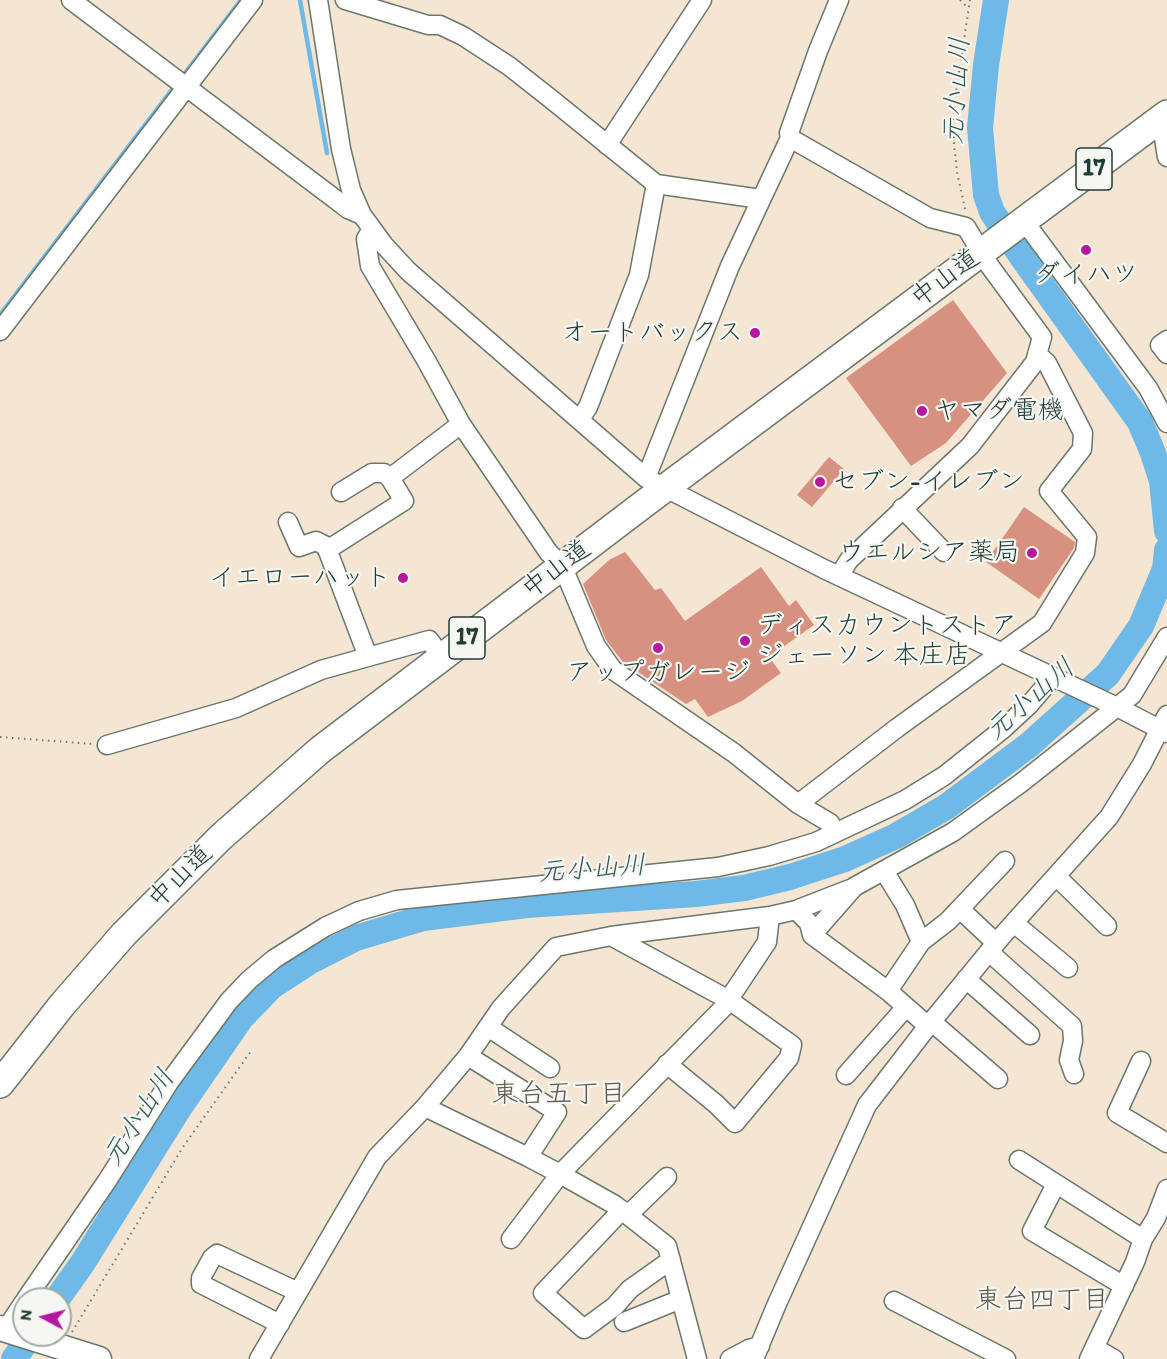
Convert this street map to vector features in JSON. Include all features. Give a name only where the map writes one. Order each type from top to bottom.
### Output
[{"type":"highway","name":"中山道","points":[[0,1084],[62,1005],[124,934],[221,837],[320,750],[562,565],[655,484],[984,251],[1164,117]]},
{"type":"main road","points":[[61,1347],[99,1359]]},
{"type":"street","points":[[71,0],[367,222]]},
{"type":"street","points":[[0,331],[253,0]]},
{"type":"street","points":[[318,0],[341,149],[351,190],[367,222],[384,246],[408,271],[655,484],[1000,653],[1164,726],[1109,817],[992,947],[867,1106],[785,1285],[757,1353],[749,1349],[730,1359]]},
{"type":"street","points":[[345,0],[428,25],[440,25],[463,36],[517,73],[656,184],[761,199]]},
{"type":"street","points":[[607,145],[702,0]]},
{"type":"street","points":[[655,484],[730,266],[790,138],[789,133],[818,51],[839,0]]},
{"type":"street","points":[[1164,117],[1167,157]]},
{"type":"street","points":[[790,138],[930,218],[966,227],[1042,337],[1035,362],[970,446],[849,560],[839,576]]},
{"type":"street","points":[[580,419],[588,407],[639,275],[656,184]]},
{"type":"street","points":[[367,222],[366,239],[370,266],[461,424],[549,553],[562,565],[596,646],[613,670],[734,753],[798,804],[830,823],[835,833]]},
{"type":"street","points":[[1023,222],[1148,388],[1167,423]]},
{"type":"street","points":[[1167,340],[1160,345],[1167,354]]},
{"type":"street","points":[[798,804],[1042,622],[1085,553],[1087,537],[1049,491],[1082,450],[1083,433],[1047,363],[1037,354]]},
{"type":"street","points":[[390,478],[461,424]]},
{"type":"street","points":[[327,550],[404,501],[390,478],[384,473],[372,472],[341,492]]},
{"type":"street","points":[[902,508],[944,552]]},
{"type":"street","points":[[288,522],[299,547],[316,541],[326,546],[368,657]]},
{"type":"street","points":[[259,1359],[377,1157],[425,1107],[468,1056],[501,1008],[556,947],[610,936],[770,916],[796,910],[854,887],[953,832],[1021,783],[1114,705],[1132,695],[1167,637]]},
{"type":"street","points":[[107,745],[236,708],[321,670],[429,639],[442,657]]},
{"type":"street","points":[[35,1287],[90,1208],[170,1081],[229,1001],[274,959],[325,927],[358,911],[397,900],[718,867],[816,842],[905,800],[944,776],[1012,721],[1057,679]]},
{"type":"street","points":[[888,991],[921,942],[948,921],[1005,861]]},
{"type":"street","points":[[884,871],[905,905],[921,942]]},
{"type":"street","points":[[1056,876],[1107,926]]},
{"type":"street","points":[[812,935],[854,887]]},
{"type":"street","points":[[960,909],[992,947],[1072,1026],[1073,1041],[1069,1060],[1074,1074]]},
{"type":"street","points":[[796,910],[809,923],[812,935],[888,991],[998,1079]]},
{"type":"street","points":[[511,1239],[560,1174],[723,1008],[767,942],[770,916]]},
{"type":"street","points":[[1014,923],[1068,968]]},
{"type":"street","points":[[610,936],[729,1000],[792,1045],[789,1058],[735,1123],[716,1104],[667,1064]]},
{"type":"street","points":[[966,979],[1030,1035]]},
{"type":"street","points":[[846,1075],[906,1007]]},
{"type":"street","points":[[488,1027],[550,1068]]},
{"type":"street","points":[[468,1056],[557,1112],[528,1156]]},
{"type":"street","points":[[1142,1061],[1117,1113],[1167,1143]]},
{"type":"street","points":[[425,1107],[528,1156],[560,1174],[625,1213],[667,1246],[697,1359]]},
{"type":"street","points":[[1019,1160],[1143,1239]]},
{"type":"street","points":[[667,1177],[625,1213],[543,1293],[584,1329],[615,1306],[630,1289],[671,1260]]},
{"type":"street","points":[[1056,1184],[1032,1231],[1124,1286]]},
{"type":"street","points":[[1114,1359],[1092,1354],[1135,1262],[1143,1239],[1162,1221],[1167,1189]]},
{"type":"street","points":[[280,1324],[201,1284],[201,1278],[212,1258],[217,1254],[298,1292]]},
{"type":"street","points":[[624,1322],[681,1299]]},
{"type":"street","points":[[894,1301],[1006,1359]]},
{"type":"path","points":[[960,0],[968,8]]},
{"type":"path","points":[[966,227],[967,216],[957,172],[954,117],[970,0]]},
{"type":"path","points":[[0,737],[107,745]]},
{"type":"path","points":[[72,1329],[183,1147],[251,1051]]},
{"type":"building","name":"ヤマダ電機","points":[[953,300],[1007,373],[946,443],[911,466],[846,378]]},
{"type":"building","name":"セブン-イレブン","points":[[829,457],[844,469],[812,507],[797,495]]},
{"type":"building","name":"ウエルシア薬局","points":[[1024,507],[1075,542],[1074,548],[1039,599],[986,562]]},
{"type":"building","points":[[625,552],[655,590],[661,588],[685,621],[761,567],[789,606],[796,600],[814,625],[769,657],[781,673],[742,701],[708,717],[695,699],[686,704],[623,662],[606,640],[583,584],[609,560]]},
{"type":"waterway","points":[[182,77],[241,0]]},
{"type":"waterway","points":[[300,0],[327,153]]},
{"type":"waterway","name":"元小山川","points":[[996,0],[986,65],[980,128],[986,195],[992,212],[1022,257],[1140,422],[1162,481],[1167,531]]},
{"type":"waterway","points":[[0,315],[177,83]]},
{"type":"waterway","name":"元小山川","points":[[66,1287],[181,1105],[241,1018],[272,986],[309,962],[356,938],[423,918],[527,905],[696,894],[744,888],[790,877],[845,859],[896,836],[946,807],[1029,745],[1108,674],[1141,626],[1165,569],[1167,550]]},
{"type":"waterway","name":"元小山川","points":[[14,1359],[22,1347]]},
{"type":"place","name":"ダイハツ","points":[[1086,250]]},
{"type":"place","name":"オートバックス","points":[[755,333]]},
{"type":"place","name":"ヤマダ電機","points":[[922,411]]},
{"type":"place","name":"セブン-イレブン","points":[[820,482]]},
{"type":"place","name":"ウエルシア薬局","points":[[1032,553]]},
{"type":"place","name":"イエローハット","points":[[403,578]]},
{"type":"place","name":"ディスカウントストア ジェーソン 本庄店","points":[[745,641]]},
{"type":"place","name":"アップガレージ","points":[[658,648]]},
{"type":"district","name":"東台五丁目","points":[[559,1095]]},
{"type":"district","name":"東台四丁目","points":[[1042,1301]]}]
